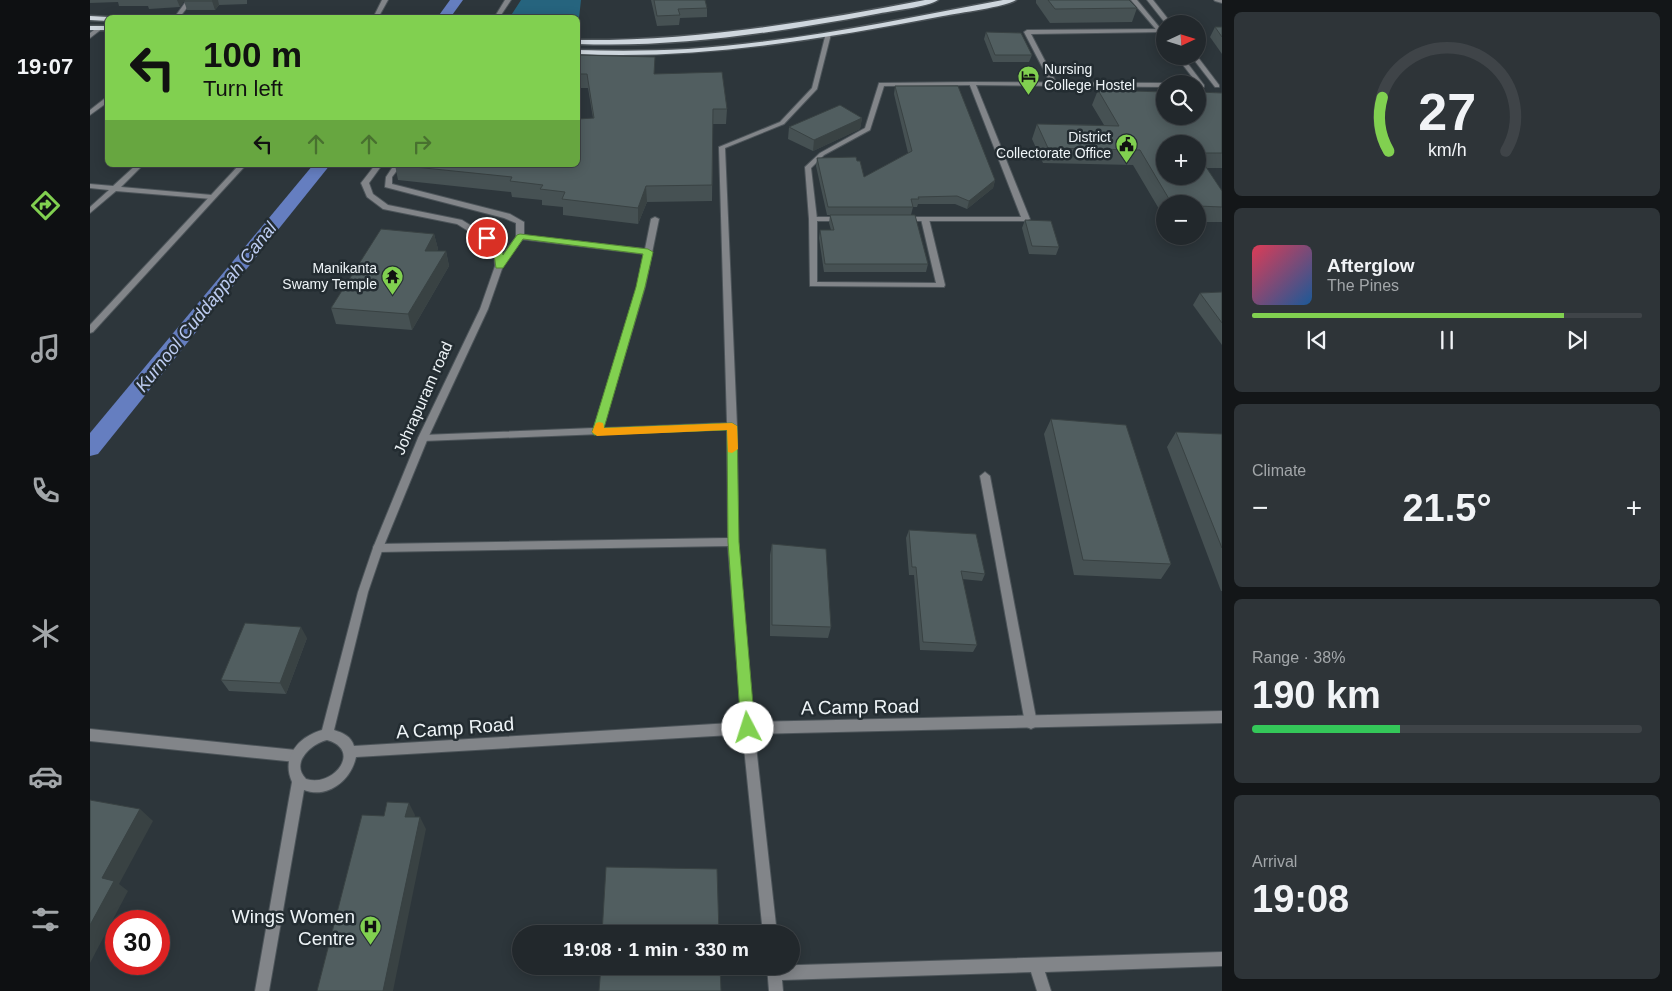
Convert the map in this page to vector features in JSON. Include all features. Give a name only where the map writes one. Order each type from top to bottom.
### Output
[{"type":"main road","points":[[580,42],[610,43],[696,39],[804,24],[935,0]]},
{"type":"main road","points":[[580,52],[609,54],[701,50],[752,45],[828,34],[1013,0]]},
{"type":"main road","points":[[90,18],[105,19]]},
{"type":"main road","points":[[90,28],[104,28]]},
{"type":"street","points":[[178,15],[190,0]]},
{"type":"street","points":[[377,15],[385,0]]},
{"type":"street","points":[[498,15],[508,0]]},
{"type":"street","points":[[1134,0],[1156,24]]},
{"type":"street","points":[[1150,0],[1162,15]]},
{"type":"street","points":[[1217,0],[1222,1]]},
{"type":"street","points":[[90,36],[104,28]]},
{"type":"street","points":[[1054,84],[1027,32],[1156,31]]},
{"type":"street","points":[[769,925],[748,728],[734,542],[732,426],[722,147],[782,123],[809,95],[815,88],[828,34]]},
{"type":"street","points":[[1202,65],[1220,86]]},
{"type":"street","points":[[897,219],[1026,219],[972,83]]},
{"type":"street","points":[[925,219],[941,285],[813,284],[813,220],[807,168],[822,154],[868,129],[881,84],[1156,85]]},
{"type":"street","points":[[1206,86],[1220,86]]},
{"type":"street","points":[[90,113],[105,101]]},
{"type":"street","points":[[90,103],[101,104]]},
{"type":"street","points":[[90,211],[138,167]]},
{"type":"street","points":[[90,330],[241,167]]},
{"type":"street","name":"Johrapuram road","points":[[327,734],[363,592],[378,548],[423,438],[484,308],[499,266],[498,246],[459,222],[386,207],[370,195],[365,183],[377,167]]},
{"type":"street","points":[[397,167],[390,177],[388,185],[507,216],[520,222],[520,237],[499,266]]},
{"type":"street","points":[[90,186],[212,197]]},
{"type":"street","points":[[597,432],[641,287],[655,219]]},
{"type":"street","points":[[813,220],[850,219]]},
{"type":"street","points":[[520,237],[648,252]]},
{"type":"street","points":[[423,438],[732,426]]},
{"type":"street","points":[[985,476],[1031,723]]},
{"type":"street","points":[[378,548],[734,542]]},
{"type":"street","name":"A Camp Road","points":[[350,752],[748,728],[1031,723],[1222,717]]},
{"type":"street","points":[[90,734],[296,756]]},
{"type":"street","points":[[327,734],[336,735],[343,739],[348,745],[350,760],[346,769],[332,782],[314,787],[306,785],[299,780],[295,773],[296,756],[309,741],[317,736],[327,734]]},
{"type":"street","points":[[262,991],[299,780]]},
{"type":"street","points":[[800,970],[1222,959]]},
{"type":"street","points":[[1036,965],[1044,991]]},
{"type":"street","points":[[774,975],[776,991]]},
{"type":"shaded area","points":[[521,0],[581,0],[579,15],[511,15]]},
{"type":"building","points":[[185,0],[213,0],[184,1]]},
{"type":"building","points":[[654,0],[705,0],[707,8],[678,9],[680,15],[657,16]]},
{"type":"building","points":[[1048,0],[1129,0],[1137,8],[1055,9]]},
{"type":"building","points":[[1215,27],[1222,27],[1222,37]]},
{"type":"building","points":[[986,32],[1021,33],[1032,55],[995,55]]},
{"type":"building","points":[[580,55],[655,57],[654,74],[722,72],[727,109],[713,109],[712,185],[646,186],[638,208],[562,199],[565,192],[540,189],[543,185],[510,181],[512,177],[414,167],[580,167],[580,119],[594,118],[587,74],[580,74]]},
{"type":"building","points":[[895,86],[958,86],[995,180],[969,201],[957,196],[918,197],[919,199],[911,199],[913,207],[828,207],[817,158],[856,157],[857,161],[860,161],[864,177],[912,151]]},
{"type":"building","points":[[1098,90],[1156,92],[1156,125],[1206,125],[1206,92],[1222,93],[1222,153],[1206,153],[1206,135],[1156,135],[1156,177],[1140,150],[1048,148],[1037,124],[1119,126]]},
{"type":"building","points":[[840,105],[862,118],[814,140],[789,127]]},
{"type":"building","points":[[1206,167],[1222,191],[1222,207],[1206,206],[1206,195],[1167,195],[1161,185],[1206,185]]},
{"type":"building","points":[[830,215],[915,215],[928,264],[825,264],[820,230],[834,230]]},
{"type":"building","points":[[1025,220],[1051,221],[1059,247],[1032,246]]},
{"type":"building","name":"Manikanta Swamy Temple","points":[[381,229],[434,234],[425,251],[446,251],[408,314],[331,308]]},
{"type":"building","points":[[1222,292],[1222,323],[1200,293]]},
{"type":"building","points":[[1051,419],[1126,425],[1171,564],[1083,560]]},
{"type":"building","points":[[1176,432],[1222,434],[1222,548]]},
{"type":"building","points":[[909,530],[976,534],[985,574],[961,571],[977,645],[923,642],[916,567],[912,567]]},
{"type":"building","points":[[772,544],[826,549],[831,627],[772,625]]},
{"type":"building","points":[[245,623],[301,627],[280,683],[221,680]]},
{"type":"building","points":[[90,800],[140,809],[102,878],[114,881],[90,925]]},
{"type":"building","points":[[387,802],[409,803],[405,817],[420,817],[383,991],[317,991],[362,815],[384,816]]},
{"type":"building","points":[[606,867],[717,869],[719,925],[603,925]]},
{"type":"building","points":[[600,975],[720,975],[721,991],[599,991]]},
{"type":"waterway","name":"Kurnool Cuddappah Canal","points":[[445,15],[457,0]]},
{"type":"waterway","name":"Kurnool Cuddappah Canal","points":[[90,448],[320,167]]},
{"type":"slow traffic","points":[[599,426],[597,432],[732,426],[732,449]]},
{"type":"place","name":"Nursing College Hostel","points":[[1028,96]]},
{"type":"place","name":"District Collectorate Office","points":[[1127,164]]},
{"type":"place","name":"Manikanta Swamy Temple","points":[[393,295]]},
{"type":"place","name":"Wings Women Centre","points":[[371,946]]},
{"type":"route","points":[[487,238],[498,246],[499,266],[520,237],[648,252],[641,287],[597,432],[732,426],[734,542],[748,728]]}]
